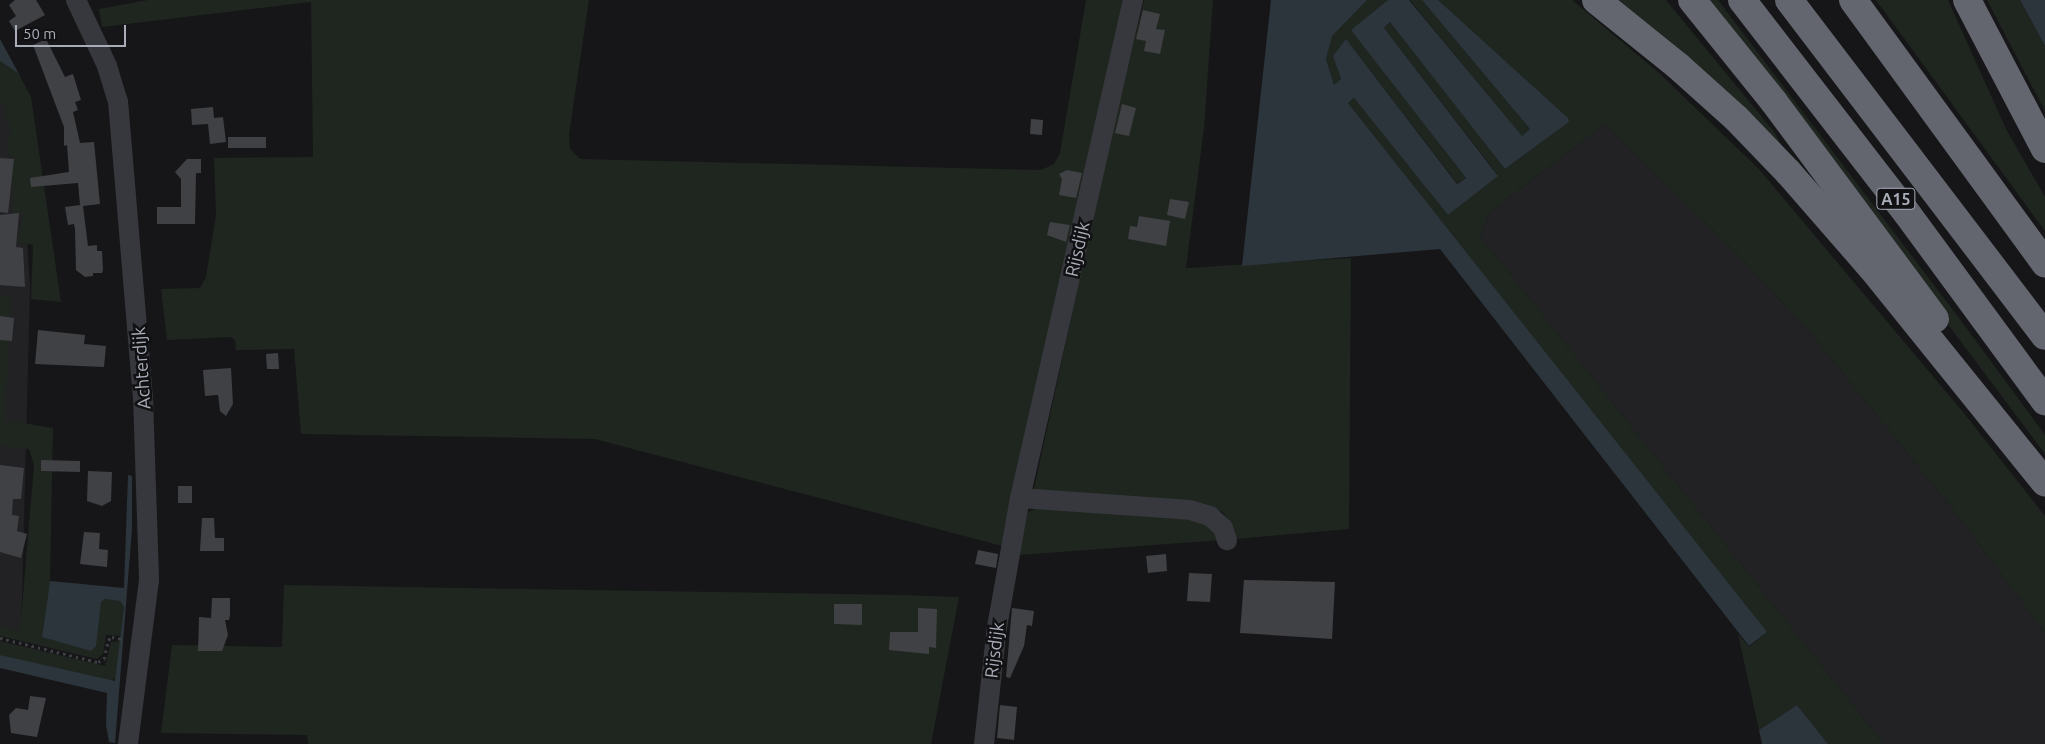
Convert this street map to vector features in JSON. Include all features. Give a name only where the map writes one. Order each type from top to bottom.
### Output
[{"type":"highway","points":[[1596,0],[1700,85],[1788,172],[1871,267],[2045,483]]},
{"type":"highway","name":"A15","points":[[1692,0],[1774,102],[2045,473]]},
{"type":"highway","name":"A15","points":[[1742,0],[1906,212],[2045,401]]},
{"type":"highway","name":"A15","points":[[1789,0],[2045,336]]},
{"type":"highway","points":[[1853,0],[2045,264]]},
{"type":"highway","points":[[1967,0],[2045,149]]},
{"type":"street","name":"Achterdijk","points":[[76,0],[107,66],[118,101],[143,398],[149,580],[128,744]]},
{"type":"street","name":"Rijsdijk","points":[[984,744],[997,627],[1020,498],[1133,0]]},
{"type":"street","points":[[1020,498],[1190,510],[1210,516],[1223,528],[1227,540]]},
{"type":"path","points":[[0,638],[98,662],[104,659],[108,640],[117,638]]},
{"type":"shaded area","points":[[148,0],[589,0],[569,134],[570,149],[580,159],[1041,170],[1054,164],[1060,153],[1086,0],[1128,0],[1006,547],[595,439],[301,434],[294,349],[236,350],[235,340],[230,337],[167,340],[161,289],[200,288],[206,277],[216,215],[214,158],[313,157],[311,2],[102,27],[99,9]]},
{"type":"shaded area","points":[[1144,0],[1213,0],[1204,128],[1186,268],[1351,258],[1349,529],[1235,539],[1223,512],[1194,502],[1033,493],[1108,149]]},
{"type":"shaded area","points":[[1271,0],[1367,0],[1332,36],[1326,59],[1334,85],[1341,79],[1333,56],[1346,39],[1457,184],[1466,178],[1351,30],[1388,0],[1409,0],[1522,136],[1530,129],[1422,0],[1438,0],[1568,118],[1569,122],[1505,169],[1390,22],[1384,28],[1498,176],[1448,215],[1354,98],[1348,103],[1767,632],[1749,646],[1440,249],[1242,266]]},
{"type":"shaded area","points":[[1367,0],[1388,0],[1352,30],[1466,178],[1457,183],[1346,39],[1334,56],[1341,80],[1334,85],[1326,59],[1331,36]]},
{"type":"shaded area","points":[[1410,0],[1422,0],[1530,129],[1522,137]]},
{"type":"shaded area","points":[[1438,0],[1572,0],[1659,73],[1758,168],[1963,412],[2045,516],[2045,633],[1962,521],[1814,337],[1740,257],[1605,124],[1490,212],[1480,236],[1884,744],[1828,744],[1797,705],[1759,730],[1738,634],[1749,647],[1766,633],[1348,103],[1354,98],[1448,215],[1498,175],[1384,28],[1391,22],[1505,169],[1569,122]]},
{"type":"shaded area","points":[[1612,0],[1666,0],[1775,133],[1785,152]]},
{"type":"shaded area","points":[[1705,0],[1718,0],[1965,326],[2045,435],[2045,454]]},
{"type":"shaded area","points":[[1876,0],[1948,0],[2006,129],[2045,197],[2045,231]]},
{"type":"shaded area","points":[[1987,0],[2020,0],[2045,46],[2045,111]]},
{"type":"shaded area","points":[[2020,0],[2045,0],[2045,46]]},
{"type":"shaded area","points":[[0,39],[19,74],[0,61]]},
{"type":"shaded area","points":[[0,61],[19,74],[31,97],[61,302],[31,299],[33,245],[18,242],[23,215],[13,213],[13,157],[8,156],[10,123],[6,123],[7,105],[0,104]]},
{"type":"shaded area","points":[[0,88],[19,108],[30,287],[21,637],[0,632]]},
{"type":"shaded area","points":[[1605,124],[1740,257],[1814,337],[1962,521],[2045,633],[2045,744],[1884,744],[1480,236],[1490,212]]},
{"type":"shaded area","points":[[0,296],[11,297],[5,420],[53,428],[50,581],[42,637],[91,650],[100,602],[105,599],[120,601],[124,607],[121,636],[106,635],[103,654],[97,659],[0,636],[0,626],[20,631],[34,465],[29,449],[0,446]]},
{"type":"shaded area","points":[[128,475],[132,476],[132,529],[115,743],[109,742],[106,725],[107,693],[0,668],[0,655],[115,681],[124,607],[120,601],[105,599],[101,602],[96,646],[91,651],[42,637],[50,581],[124,588]]},
{"type":"shaded area","points":[[1038,508],[1206,517],[1222,540],[1019,555],[1028,512]]},
{"type":"shaded area","points":[[284,585],[959,597],[931,744],[308,744],[307,735],[161,733],[172,645],[282,647]]},
{"type":"shaded area","points":[[0,641],[105,666],[111,642],[121,641],[116,678],[109,682],[0,655]]},
{"type":"shaded area","points":[[1797,705],[1828,744],[1762,744],[1759,730]]},
{"type":"building","points":[[15,0],[36,0],[45,15],[15,31],[9,21],[16,16],[9,5]]},
{"type":"building","points":[[1143,10],[1160,14],[1156,29],[1165,30],[1160,54],[1144,51],[1146,41],[1136,39]]},
{"type":"building","points":[[46,39],[65,77],[73,74],[81,100],[75,102],[78,110],[73,112],[80,143],[94,142],[100,204],[83,206],[88,246],[97,245],[97,251],[102,251],[102,273],[93,273],[93,276],[85,277],[76,270],[75,229],[74,224],[68,225],[65,207],[80,205],[78,183],[31,187],[30,178],[69,172],[67,145],[64,146],[64,127],[33,45]]},
{"type":"building","points":[[1122,104],[1136,108],[1129,136],[1115,133]]},
{"type":"building","points":[[213,107],[214,118],[223,117],[226,142],[210,144],[208,124],[192,125],[191,109]]},
{"type":"building","points":[[1031,119],[1043,120],[1042,135],[1030,134]]},
{"type":"building","points":[[228,137],[266,137],[266,148],[228,148]]},
{"type":"building","points":[[0,158],[14,159],[8,213],[0,212]]},
{"type":"building","points":[[187,159],[201,159],[201,173],[196,173],[195,224],[157,224],[157,207],[181,207],[181,179],[175,172]]},
{"type":"building","points":[[1067,170],[1082,173],[1076,198],[1059,195],[1062,179],[1059,174]]},
{"type":"building","points":[[1170,199],[1189,202],[1185,219],[1167,215]]},
{"type":"building","points":[[19,213],[16,247],[23,248],[25,287],[0,285],[0,215]]},
{"type":"building","points":[[1139,216],[1170,221],[1166,246],[1128,239],[1130,226],[1137,227]]},
{"type":"building","points":[[1050,222],[1070,225],[1066,242],[1047,235]]},
{"type":"building","points":[[0,316],[14,318],[12,341],[0,340]]},
{"type":"building","points":[[38,330],[85,335],[84,344],[106,346],[104,367],[35,364]]},
{"type":"building","points":[[278,353],[279,369],[267,369],[266,354]]},
{"type":"building","points":[[231,368],[233,404],[226,416],[220,411],[218,395],[205,396],[203,370]]},
{"type":"building","points":[[41,460],[80,461],[80,472],[41,471]]},
{"type":"building","points":[[0,465],[24,468],[21,499],[13,499],[12,515],[19,516],[17,531],[27,534],[21,558],[0,552]]},
{"type":"building","points":[[88,471],[112,472],[111,501],[102,506],[87,501]]},
{"type":"building","points":[[178,486],[192,486],[192,503],[178,503]]},
{"type":"building","points":[[202,518],[214,518],[215,538],[224,538],[224,551],[200,551]]},
{"type":"building","points":[[84,532],[100,533],[99,549],[108,550],[107,567],[80,564]]},
{"type":"building","points":[[978,550],[998,554],[996,568],[975,564]]},
{"type":"building","points":[[1166,554],[1167,571],[1148,573],[1146,556]]},
{"type":"building","points":[[1189,573],[1212,574],[1210,602],[1187,601]]},
{"type":"building","points":[[1244,580],[1335,582],[1332,639],[1240,633]]},
{"type":"building","points":[[212,598],[230,598],[229,620],[225,620],[228,635],[222,651],[198,651],[199,617],[211,618]]},
{"type":"building","points":[[834,604],[862,604],[862,625],[834,624]]},
{"type":"building","points":[[918,608],[937,609],[936,648],[929,647],[929,654],[889,650],[890,632],[918,632]]},
{"type":"building","points":[[1012,608],[1034,611],[1032,626],[1027,625],[1024,646],[1010,678],[1006,677]]},
{"type":"building","points":[[30,696],[46,698],[37,737],[11,733],[9,715],[16,708],[28,710]]},
{"type":"building","points":[[1000,705],[1017,707],[1014,740],[997,738]]}]
